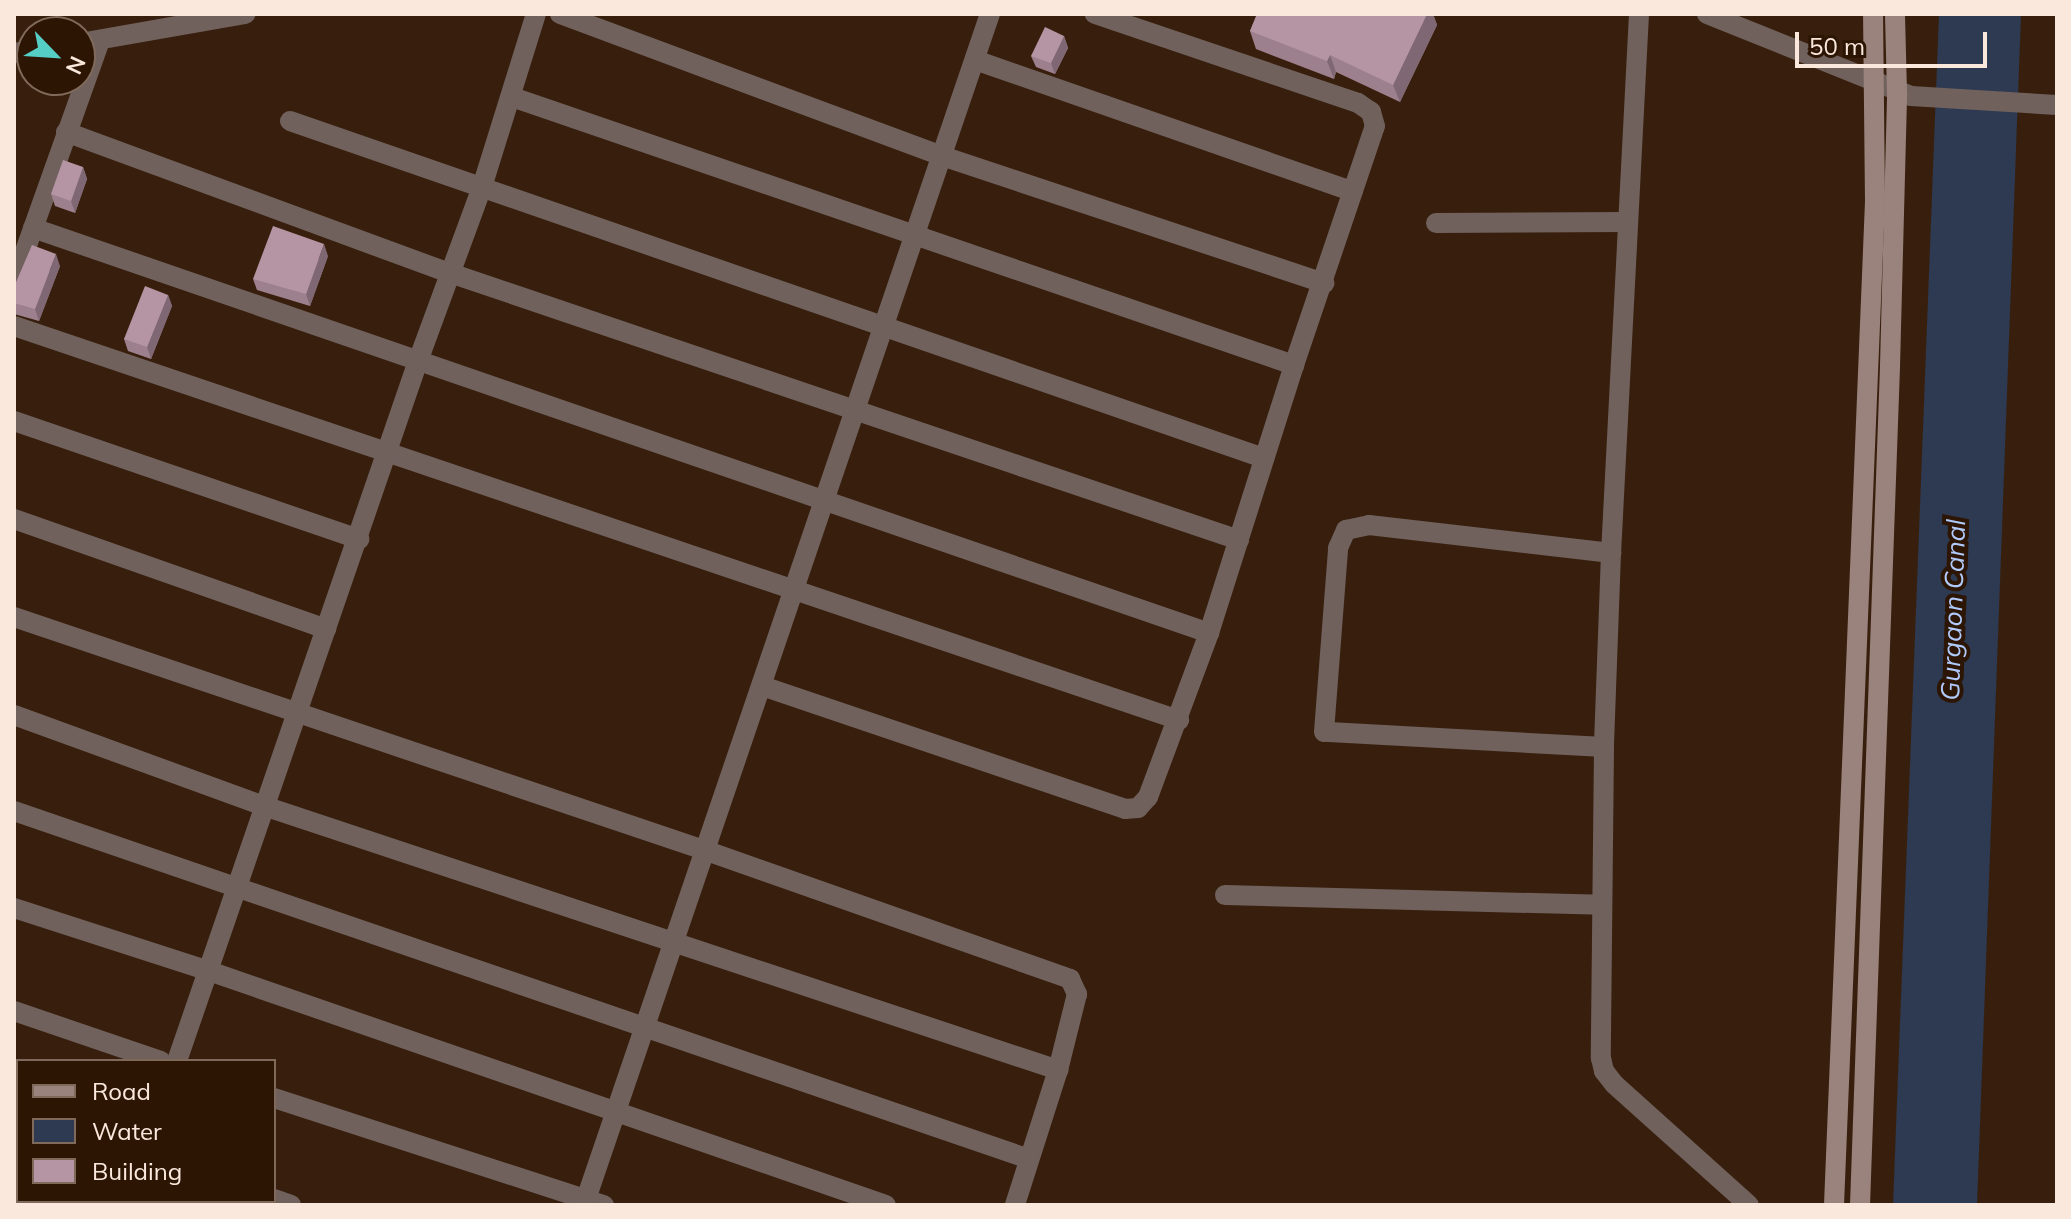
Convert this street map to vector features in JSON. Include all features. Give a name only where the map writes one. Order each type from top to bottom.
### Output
[{"type":"main road","points":[[1834,1205],[1875,201],[1873,14]]},
{"type":"main road","points":[[1860,1205],[1881,653],[1897,92],[1895,14]]},
{"type":"street","points":[[96,41],[245,14]]},
{"type":"street","points":[[178,1059],[418,361],[482,187],[536,14]]},
{"type":"street","points":[[560,14],[942,156],[1324,283]]},
{"type":"street","points":[[276,1099],[591,1203],[617,1111],[674,941],[990,14]]},
{"type":"street","points":[[762,686],[1132,811],[1148,797],[1209,633],[1294,365],[1375,126],[1374,117],[1366,108],[1095,14]]},
{"type":"street","points":[[1639,14],[1611,553],[1604,747],[1601,1058],[1604,1071],[1624,1094],[1733,1187],[1749,1205]]},
{"type":"street","points":[[1707,14],[1897,92],[1923,98],[2057,105]]},
{"type":"street","points":[[975,60],[1353,192]]},
{"type":"street","points":[[14,282],[76,96]]},
{"type":"street","points":[[512,97],[914,238],[1294,365]]},
{"type":"street","points":[[290,121],[1264,458]]},
{"type":"street","points":[[66,132],[450,273],[855,413],[1239,540]]},
{"type":"street","points":[[1436,223],[1627,222]]},
{"type":"street","points":[[33,228],[824,503],[1209,633]]},
{"type":"street","points":[[14,326],[387,455],[1179,720]]},
{"type":"street","points":[[14,421],[359,539]]},
{"type":"street","points":[[14,519],[326,629]]},
{"type":"street","points":[[1604,747],[1324,732],[1338,548],[1346,530],[1369,525],[1611,553]]},
{"type":"street","points":[[14,617],[707,851],[1070,979],[1077,994],[1058,1070],[1015,1205]]},
{"type":"street","points":[[14,715],[267,807],[1058,1070]]},
{"type":"street","points":[[14,811],[1029,1159]]},
{"type":"street","points":[[1225,895],[1602,905]]},
{"type":"street","points":[[14,908],[209,971],[886,1205]]},
{"type":"street","points":[[14,1011],[155,1059]]},
{"type":"water","name":"Gurgaon Canal","points":[[1939,14],[2021,14],[1977,1205],[1893,1205]]},
{"type":"building","points":[[1257,14],[1427,14],[1393,85],[1330,55],[1327,61],[1250,31]]},
{"type":"building","points":[[1045,27],[1064,36],[1051,63],[1031,56]]},
{"type":"building","points":[[63,160],[83,167],[71,201],[51,194]]},
{"type":"building","points":[[273,226],[324,244],[306,294],[253,279]]},
{"type":"building","points":[[32,245],[56,254],[35,309],[14,303],[14,287]]},
{"type":"building","points":[[145,286],[168,295],[147,347],[124,339]]}]
